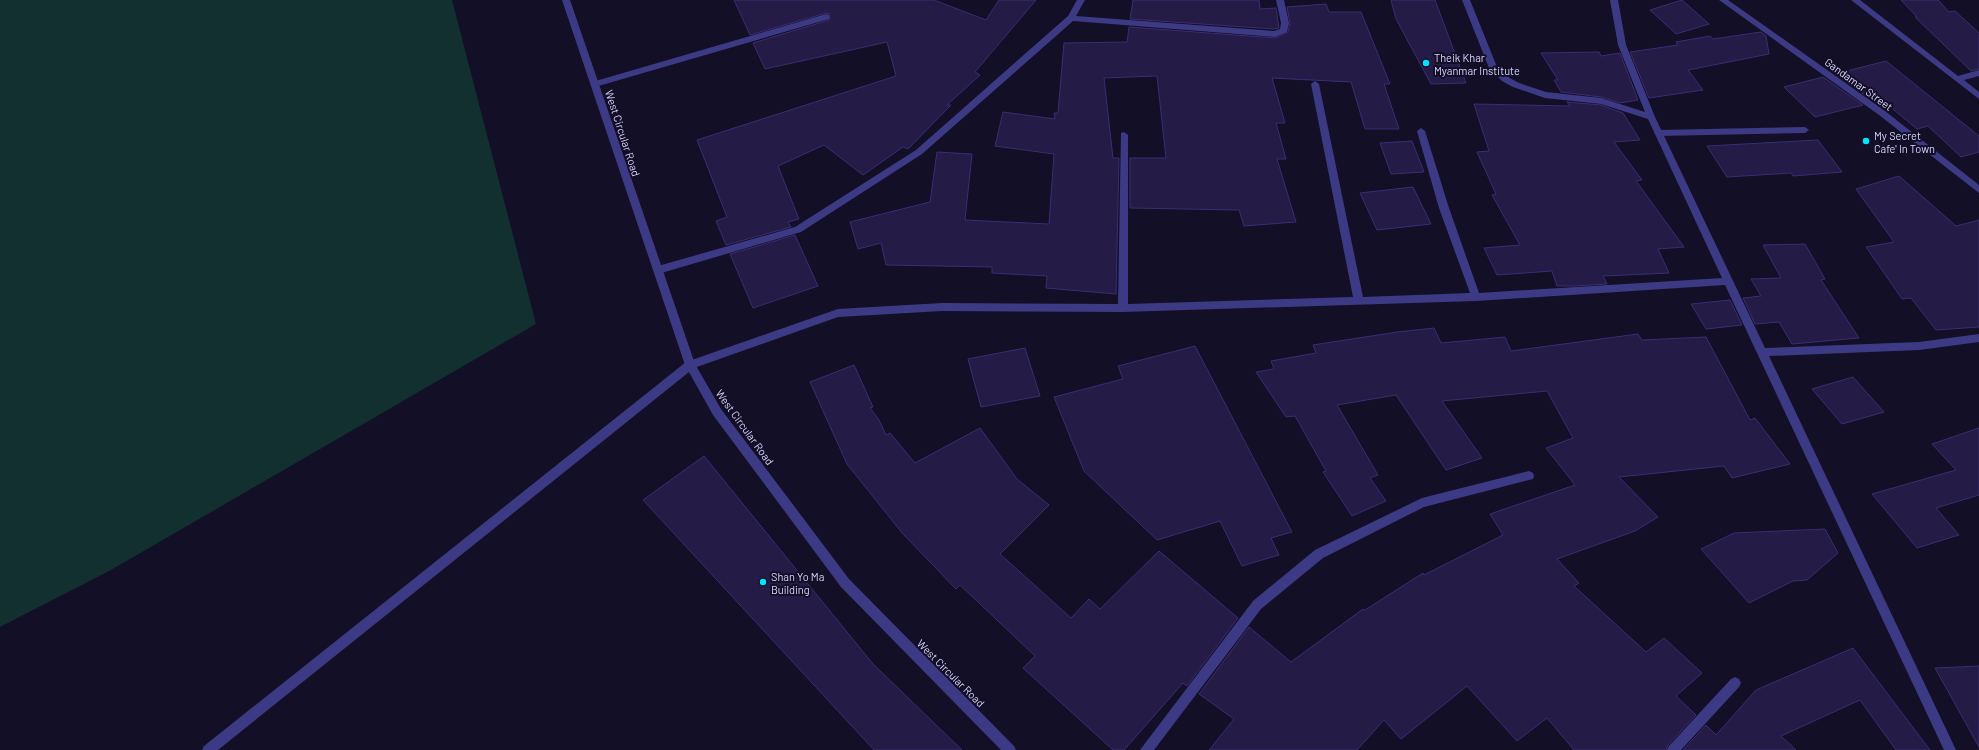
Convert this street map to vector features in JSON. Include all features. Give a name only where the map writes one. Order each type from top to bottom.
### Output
[{"type":"street","name":"West Circular Road","points":[[566,0],[595,84],[636,212],[658,270],[690,365],[717,412],[846,583],[1010,750]]},
{"type":"street","points":[[658,270],[798,230],[919,152],[1071,18],[1081,0]]},
{"type":"street","points":[[1071,18],[1275,34],[1284,30],[1285,23],[1280,0]]},
{"type":"street","points":[[1466,0],[1493,68],[1505,79],[1516,85],[1545,95],[1601,101],[1651,117]]},
{"type":"street","points":[[1614,0],[1622,45],[1658,133],[1950,750]]},
{"type":"street","name":"Gandamar Street","points":[[1723,0],[1882,113],[1979,190]]},
{"type":"street","points":[[1855,0],[1979,96]]},
{"type":"street","points":[[595,84],[826,17]]},
{"type":"street","points":[[1957,79],[1979,73]]},
{"type":"street","points":[[1315,84],[1359,301]]},
{"type":"street","points":[[1658,133],[1806,130]]},
{"type":"street","points":[[1421,131],[1444,208],[1476,297]]},
{"type":"street","points":[[1123,308],[1124,135]]},
{"type":"street","points":[[208,750],[690,365],[838,313],[942,307],[1123,308],[1476,297],[1727,281]]},
{"type":"street","points":[[1761,352],[1919,346],[1979,338]]},
{"type":"street","points":[[1146,750],[1257,605],[1319,554],[1422,503],[1529,476]]},
{"type":"street","points":[[1673,750],[1736,683]]},
{"type":"green space","points":[[0,0],[452,0],[536,324],[111,570],[0,627]]},
{"type":"building","points":[[734,0],[934,0],[986,20],[999,0],[1036,0],[975,72],[980,75],[947,105],[951,105],[908,149],[903,147],[863,175],[824,145],[778,166],[799,219],[788,222],[791,227],[726,245],[716,221],[727,217],[697,140],[896,76],[887,42],[765,69],[753,43],[829,20],[830,14],[826,13],[750,35]]},
{"type":"building","points":[[1133,0],[1259,0],[1260,9],[1276,8],[1279,28],[1274,29],[1130,19]]},
{"type":"building","points":[[1391,0],[1435,0],[1466,83],[1431,84],[1396,19]]},
{"type":"building","points":[[1682,0],[1709,24],[1676,34],[1650,10]]},
{"type":"building","points":[[1901,0],[1938,0],[1949,12],[1955,11],[1979,33],[1979,69],[1971,71],[1915,17],[1917,17]]},
{"type":"building","points":[[1326,4],[1329,12],[1361,12],[1390,84],[1384,84],[1399,129],[1365,129],[1351,82],[1272,78],[1285,123],[1276,123],[1286,159],[1277,159],[1296,222],[1244,226],[1239,210],[1130,208],[1130,158],[1166,158],[1157,76],[1104,78],[1113,158],[1119,158],[1116,294],[1046,288],[1047,276],[992,273],[992,267],[886,265],[881,243],[858,249],[850,222],[930,202],[937,152],[972,154],[965,220],[1049,224],[1054,154],[995,146],[1003,112],[1055,119],[1054,113],[1058,113],[1064,43],[1127,42],[1129,27],[1275,38],[1288,32],[1290,23],[1287,7]]},
{"type":"building","points":[[1761,32],[1766,36],[1769,54],[1688,70],[1703,90],[1649,98],[1630,52],[1678,45],[1676,42],[1710,36],[1713,39]]},
{"type":"building","points":[[1599,52],[1601,56],[1620,53],[1638,100],[1620,103],[1601,97],[1561,92],[1554,80],[1558,80],[1541,53]]},
{"type":"building","points":[[1886,61],[1979,136],[1979,152],[1961,157],[1928,126],[1917,129],[1882,100],[1875,102],[1835,74]]},
{"type":"building","points":[[1823,77],[1863,105],[1815,117],[1784,87]]},
{"type":"building","points":[[1567,102],[1601,105],[1623,113],[1640,140],[1614,142],[1642,180],[1636,181],[1684,247],[1658,249],[1669,273],[1603,276],[1607,284],[1575,286],[1557,286],[1552,271],[1497,275],[1484,248],[1520,245],[1492,195],[1496,194],[1477,152],[1489,151],[1474,104],[1570,106]]},
{"type":"building","points":[[1818,140],[1842,172],[1793,176],[1791,173],[1727,177],[1707,146]]},
{"type":"building","points":[[1412,141],[1424,172],[1391,174],[1380,143]]},
{"type":"building","points":[[1899,176],[1956,226],[1979,220],[1979,327],[1936,330],[1911,298],[1902,299],[1866,247],[1894,242],[1856,189]]},
{"type":"building","points":[[1413,187],[1431,224],[1377,230],[1360,193]]},
{"type":"building","points":[[795,235],[818,286],[753,308],[730,254]]},
{"type":"building","points":[[1805,244],[1825,279],[1821,280],[1859,338],[1792,344],[1779,322],[1755,324],[1743,298],[1761,296],[1751,279],[1781,278],[1763,245]]},
{"type":"building","points":[[1730,300],[1742,325],[1706,329],[1691,304]]},
{"type":"building","points":[[1434,328],[1441,343],[1505,337],[1511,351],[1638,334],[1642,340],[1706,337],[1750,420],[1755,418],[1790,464],[1732,478],[1724,466],[1619,477],[1658,517],[1635,531],[1557,559],[1579,583],[1574,586],[1646,652],[1664,638],[1702,673],[1676,696],[1696,715],[1668,745],[1666,750],[1574,750],[1547,718],[1517,741],[1467,686],[1401,739],[1384,720],[1357,750],[1209,750],[1234,719],[1199,694],[1249,627],[1291,662],[1363,609],[1365,610],[1423,573],[1424,575],[1503,535],[1490,514],[1575,485],[1546,448],[1573,438],[1547,391],[1442,401],[1482,458],[1446,470],[1396,395],[1337,405],[1378,475],[1370,478],[1386,501],[1352,516],[1323,472],[1326,471],[1295,416],[1286,417],[1256,372],[1274,369],[1271,361],[1316,353],[1313,345]]},
{"type":"building","points":[[1195,346],[1292,532],[1271,538],[1279,555],[1242,566],[1220,521],[1157,540],[1084,471],[1054,397],[1123,379],[1118,366]]},
{"type":"building","points":[[1025,348],[1040,396],[981,407],[968,359]]},
{"type":"building","points":[[854,365],[873,407],[870,408],[879,420],[886,435],[890,433],[915,463],[980,428],[1017,479],[1049,505],[1000,554],[1071,618],[1089,599],[1100,609],[1159,551],[1238,618],[1187,686],[1183,683],[1124,750],[1113,750],[1023,668],[1035,656],[960,585],[956,589],[903,534],[847,464],[810,382]]},
{"type":"building","points":[[1853,377],[1884,412],[1842,424],[1812,389]]},
{"type":"building","points":[[1979,428],[1979,495],[1936,508],[1959,535],[1917,548],[1872,494],[1956,470],[1932,444]]},
{"type":"building","name":"Shan Yo Ma Building","points":[[704,456],[873,664],[962,750],[874,750],[643,500]]},
{"type":"building","points":[[1825,529],[1838,553],[1807,580],[1793,581],[1749,603],[1701,549],[1734,533]]},
{"type":"building","points":[[1853,648],[1930,750],[1896,750],[1860,700],[1781,736],[1796,750],[1683,750],[1706,725],[1716,735],[1756,690]]},
{"type":"building","points":[[1979,666],[1979,747],[1935,668]]},
{"type":"place","name":"Theik Khar Myanmar Institute","points":[[1426,63]]},
{"type":"place","name":"My Secret Cafe' In Town","points":[[1866,141]]},
{"type":"place","name":"Shan Yo Ma Building","points":[[763,582]]}]
